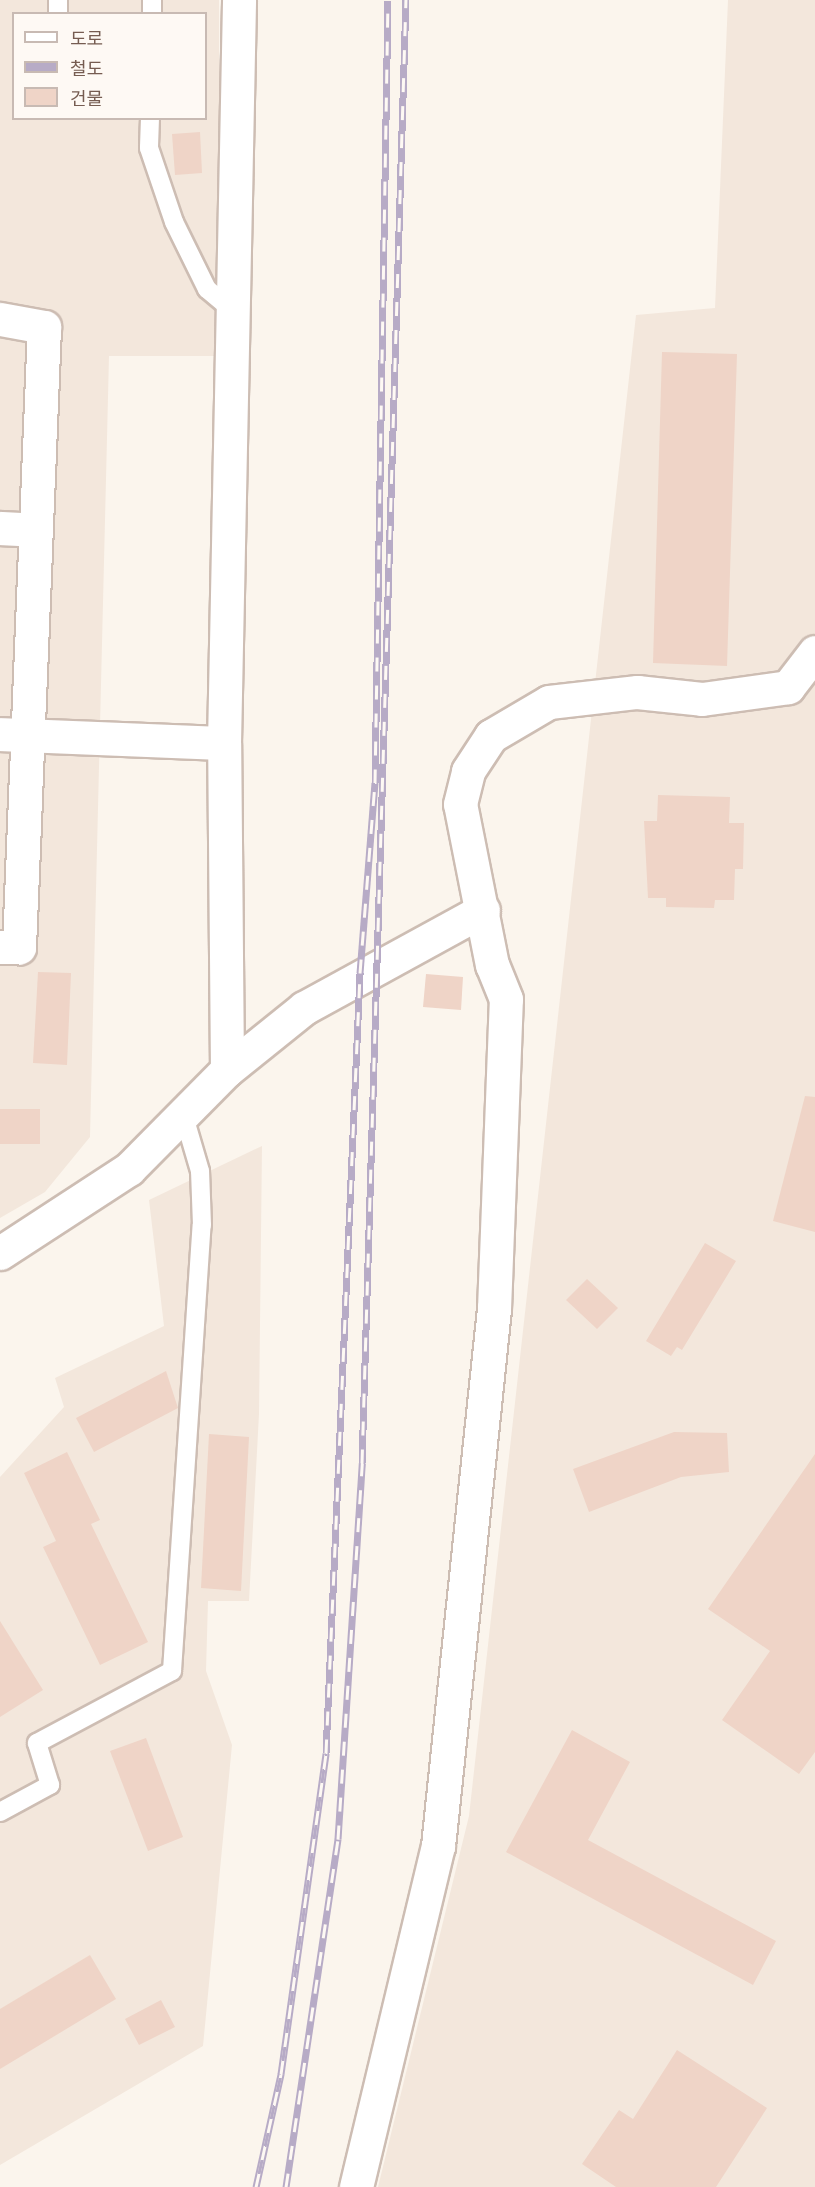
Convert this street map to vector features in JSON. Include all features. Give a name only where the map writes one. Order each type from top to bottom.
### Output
[{"type":"street","points":[[227,1070],[224,743],[239,0]]},
{"type":"street","points":[[0,319],[44,327],[33,530],[14,734],[19,947],[0,946]]},
{"type":"street","points":[[0,528],[33,530]]},
{"type":"street","points":[[356,2187],[438,1846],[454,1715],[494,1309],[505,1086],[506,999],[492,965],[483,910],[460,804],[468,771],[491,736],[549,702],[637,692],[702,699],[788,687],[815,652]]},
{"type":"street","points":[[14,734],[224,743]]},
{"type":"street","points":[[0,1253],[129,1169],[227,1070],[360,973],[483,910]]},
{"type":"lane","points":[[150,120],[149,148],[174,222],[207,289],[232,311]]},
{"type":"lane","points":[[0,1812],[50,1785],[37,1743],[172,1671],[202,1225],[200,1171],[183,1113]]},
{"type":"shaded area","points":[[0,0],[219,0],[219,356],[109,356],[90,1137],[45,1192],[0,1218]]},
{"type":"shaded area","points":[[728,0],[815,0],[815,2187],[378,2187],[469,1816],[636,315],[715,308]]},
{"type":"shaded area","points":[[262,1146],[259,1414],[249,1601],[208,1601],[206,1671],[232,1745],[203,2046],[0,2165],[0,1477],[64,1407],[55,1378],[164,1326],[149,1200]]},
{"type":"building","points":[[200,132],[202,173],[175,175],[172,134]]},
{"type":"building","points":[[662,352],[737,354],[727,666],[653,663]]},
{"type":"building","points":[[658,795],[730,797],[729,823],[744,823],[743,869],[735,869],[734,900],[715,900],[714,908],[666,907],[666,898],[648,898],[644,821],[657,821]]},
{"type":"building","points":[[38,972],[71,973],[67,1065],[33,1063]]},
{"type":"building","points":[[426,974],[463,977],[461,1010],[423,1007]]},
{"type":"building","points":[[805,1096],[815,1097],[815,1232],[773,1221]]},
{"type":"building","points":[[0,1109],[40,1109],[40,1144],[0,1144]]},
{"type":"building","points":[[705,1243],[736,1261],[682,1350],[677,1347],[671,1356],[646,1341]]},
{"type":"building","points":[[587,1279],[618,1308],[597,1329],[566,1300]]},
{"type":"building","points":[[166,1371],[178,1408],[94,1452],[76,1418]]},
{"type":"building","points":[[674,1432],[727,1433],[729,1472],[681,1477],[589,1512],[573,1469]]},
{"type":"building","points":[[209,1434],[249,1437],[241,1591],[201,1588]]},
{"type":"building","points":[[67,1452],[100,1520],[91,1524],[148,1642],[100,1665],[43,1547],[56,1541],[24,1473]]},
{"type":"building","points":[[815,1454],[815,1752],[799,1774],[722,1720],[770,1651],[708,1609]]},
{"type":"building","points":[[0,1621],[43,1690],[0,1717]]},
{"type":"building","points":[[572,1730],[630,1762],[588,1840],[776,1941],[753,1985],[506,1852]]},
{"type":"building","points":[[146,1738],[183,1837],[148,1851],[110,1751]]},
{"type":"building","points":[[90,1955],[116,1999],[0,2069],[0,2009]]},
{"type":"building","points":[[161,2000],[175,2027],[139,2045],[125,2019]]},
{"type":"building","points":[[677,2050],[767,2108],[716,2187],[616,2187],[582,2164],[619,2110],[633,2119]]},
{"type":"railway","points":[[256,2187],[281,2074],[326,1753],[360,973],[375,783],[388,0]]},
{"type":"railway","points":[[286,2187],[338,1839],[362,1463],[406,0]]}]
